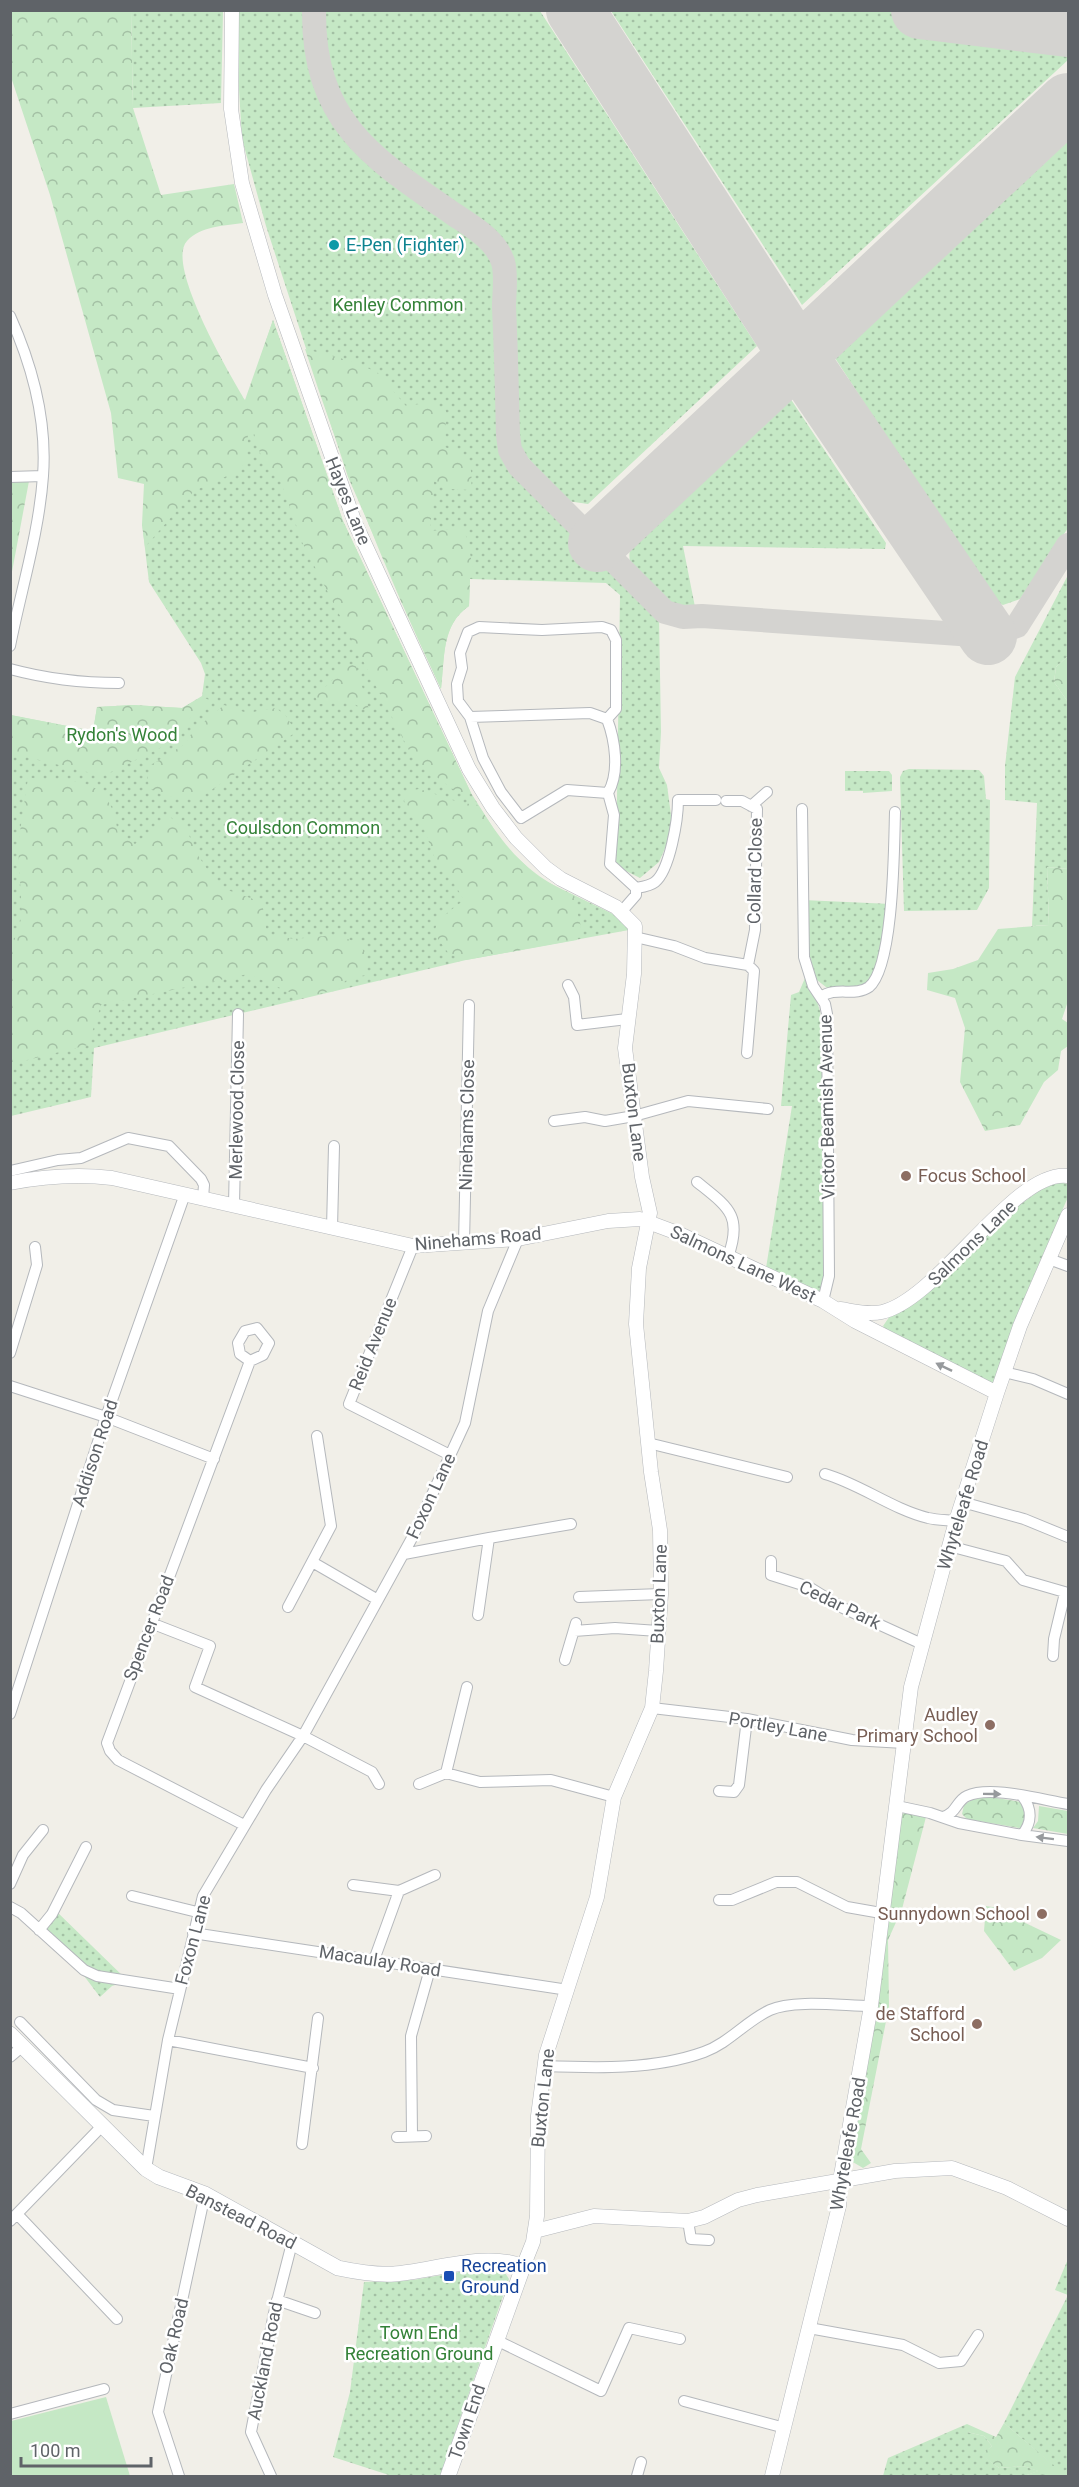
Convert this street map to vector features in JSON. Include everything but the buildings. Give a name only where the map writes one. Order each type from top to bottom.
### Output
[{"type":"main road","name":"Banstead Road","points":[[15,2028],[23,2046],[83,2109],[103,2125],[146,2169],[159,2177],[205,2194],[338,2268],[361,2273],[391,2274],[491,2260],[503,2260],[523,2267]]},
{"type":"main road","name":"Town End","points":[[448,2476],[523,2267]]},
{"type":"street","name":"Hayes Lane","points":[[232,10],[231,109],[242,183],[275,295],[355,523],[457,744],[493,808],[516,838],[546,868],[561,879],[622,911]]},
{"type":"street","points":[[10,316],[31,366],[38,408],[43,476],[10,646]]},
{"type":"street","points":[[10,477],[43,476]]},
{"type":"street","points":[[607,719],[616,709],[616,640],[611,630],[602,627],[542,630],[479,627],[468,632],[460,653],[462,668],[457,684],[458,701],[470,717],[483,758],[501,792],[521,818],[567,790],[608,793]]},
{"type":"street","points":[[10,669],[39,677],[79,683],[119,683]]},
{"type":"street","points":[[470,717],[590,713],[607,719],[614,736],[614,783],[608,793],[614,815],[610,864],[636,888],[636,895],[622,911],[635,926],[635,937],[674,946],[705,958],[748,964],[754,971],[747,1053]]},
{"type":"street","points":[[751,806],[766,792]]},
{"type":"street","name":"Collard Close","points":[[636,888],[654,883],[660,876],[678,827],[678,800],[742,801],[757,809],[755,930],[748,964]]},
{"type":"street","name":"Victor Beamish Avenue","points":[[802,809],[804,957],[813,986],[827,1014],[829,1304]]},
{"type":"street","points":[[820,997],[831,991],[861,990],[870,986],[876,975],[888,937],[895,812]]},
{"type":"street","name":"Buxton Lane","points":[[523,2267],[535,2231],[538,2116],[550,2039],[597,1898],[614,1797],[652,1708],[661,1594],[660,1530],[648,1443],[636,1324],[639,1268],[650,1214],[642,1177],[625,1048],[635,937]]},
{"type":"street","points":[[568,985],[574,997],[577,1025],[627,1019]]},
{"type":"street","name":"Ninehams Close","points":[[464,1244],[469,1005]]},
{"type":"street","name":"Merlewood Close","points":[[234,1205],[238,1014]]},
{"type":"street","points":[[554,1121],[585,1117],[605,1121],[634,1116],[688,1101],[768,1109]]},
{"type":"street","points":[[10,1172],[57,1160],[81,1158],[128,1138],[169,1146],[201,1179],[204,1185],[203,1198]]},
{"type":"street","points":[[332,1228],[334,1146]]},
{"type":"street","name":"Salmons Lane","points":[[884,1311],[902,1304],[927,1286],[987,1224],[1037,1185],[1066,1173]]},
{"type":"street","name":"Ninehams Road","points":[[10,1183],[44,1176],[81,1174],[112,1178],[413,1246],[518,1239],[627,1218],[640,1219],[649,1224]]},
{"type":"street","points":[[697,1182],[731,1213],[736,1236],[728,1257]]},
{"type":"street","name":"Addison Road","points":[[10,1714],[106,1416],[185,1194]]},
{"type":"street","name":"Whyteleafe Road","points":[[772,2476],[838,2206],[840,2181],[871,2006],[911,1687],[956,1521],[1004,1372],[1068,1215]]},
{"type":"street","name":"Salmons Lane West","points":[[649,1224],[680,1233],[829,1304],[871,1314],[884,1311]]},
{"type":"street","name":"Foxon Lane","points":[[146,2169],[168,2040],[197,1912],[209,1883],[303,1736],[404,1554],[465,1423],[488,1311],[518,1239]]},
{"type":"street","name":"Reid Avenue","points":[[413,1246],[349,1404],[450,1455]]},
{"type":"street","points":[[10,1353],[37,1265],[35,1247]]},
{"type":"street","points":[[1049,1259],[1068,1266]]},
{"type":"street","name":"Salmons Lane West","points":[[829,1304],[843,1315],[997,1394]]},
{"type":"street","points":[[880,1333],[880,1319],[884,1311]]},
{"type":"street","name":"Spencer Road","points":[[244,1825],[118,1760],[110,1751],[107,1743],[109,1731],[250,1361]]},
{"type":"street","points":[[1004,1372],[1033,1379],[1068,1394]]},
{"type":"street","points":[[10,1386],[106,1416],[214,1459]]},
{"type":"street","points":[[288,1607],[314,1563],[331,1526],[317,1436]]},
{"type":"street","points":[[648,1443],[787,1477]]},
{"type":"street","points":[[825,1474],[842,1479],[856,1488],[928,1518],[956,1521]]},
{"type":"street","points":[[962,1502],[1024,1519],[1068,1537]]},
{"type":"street","points":[[404,1554],[571,1524]]},
{"type":"street","points":[[478,1615],[489,1538]]},
{"type":"street","points":[[949,1546],[1006,1561],[1023,1580],[1067,1593],[1054,1639],[1053,1656]]},
{"type":"street","name":"Cedar Park","points":[[771,1561],[771,1575],[809,1587],[843,1608],[922,1644]]},
{"type":"street","points":[[314,1563],[378,1600]]},
{"type":"street","points":[[579,1597],[661,1594]]},
{"type":"street","points":[[151,1623],[210,1646],[195,1688],[303,1736],[372,1772],[379,1784]]},
{"type":"street","points":[[565,1660],[575,1627],[658,1631]]},
{"type":"street","points":[[446,1773],[467,1687]]},
{"type":"street","name":"Portley Lane","points":[[652,1708],[747,1719],[852,1740],[904,1743]]},
{"type":"street","points":[[719,1791],[734,1792],[739,1785],[747,1719]]},
{"type":"street","points":[[419,1784],[446,1773],[480,1782],[552,1780],[614,1797]]},
{"type":"street","points":[[943,1817],[954,1812],[965,1797],[974,1794],[1023,1797],[1068,1804]]},
{"type":"street","points":[[1022,1834],[1029,1823],[1030,1813],[1029,1805],[1023,1797]]},
{"type":"street","points":[[897,1806],[959,1823],[1068,1841]]},
{"type":"street","points":[[10,1884],[23,1855],[42,1830]]},
{"type":"street","points":[[39,1930],[52,1914],[86,1847]]},
{"type":"street","points":[[352,1885],[399,1891],[435,1875]]},
{"type":"street","points":[[718,1900],[732,1900],[776,1882],[797,1882],[847,1907],[881,1914]]},
{"type":"street","points":[[374,1960],[399,1891]]},
{"type":"street","points":[[132,1896],[197,1912]]},
{"type":"street","points":[[10,1907],[39,1930],[75,1964],[97,1976],[180,1989]]},
{"type":"street","name":"Macaulay Road","points":[[193,1933],[568,1990]]},
{"type":"street","points":[[412,2136],[411,2036],[430,1969]]},
{"type":"street","points":[[544,2066],[615,2066],[680,2059],[719,2045],[755,2018],[780,2006],[871,2006]]},
{"type":"street","points":[[303,2144],[318,2018]]},
{"type":"street","points":[[15,2028],[96,2100],[113,2110],[154,2116]]},
{"type":"street","points":[[168,2040],[313,2068]]},
{"type":"street","points":[[10,2057],[23,2046]]},
{"type":"street","points":[[103,2125],[14,2218],[117,2319]]},
{"type":"street","points":[[397,2137],[426,2136]]},
{"type":"street","points":[[535,2231],[577,2218],[594,2216],[688,2221],[705,2217],[747,2198],[895,2171],[952,2168],[1007,2188],[1068,2219]]},
{"type":"street","name":"Oak Road","points":[[179,2476],[158,2412],[205,2194]]},
{"type":"street","points":[[688,2221],[691,2239],[709,2241]]},
{"type":"street","name":"Auckland Road","points":[[272,2476],[251,2432],[277,2300],[292,2243]]},
{"type":"street","points":[[277,2300],[315,2313]]},
{"type":"street","points":[[496,2340],[601,2391],[629,2328],[680,2339]]},
{"type":"street","points":[[809,2328],[903,2345],[939,2363],[961,2361],[978,2335]]},
{"type":"street","points":[[10,2414],[104,2389]]},
{"type":"street","points":[[684,2401],[785,2428]]},
{"type":"street","points":[[637,2476],[641,2462]]},
{"type":"green space","points":[[10,11],[131,11],[133,108],[161,195],[234,184],[243,223],[199,232],[187,241],[183,253],[185,272],[192,295],[214,345],[245,400],[273,320],[343,521],[471,793],[458,793],[414,760],[302,542],[281,482],[261,456],[253,430],[248,432],[247,456],[240,470],[194,491],[145,547],[142,524],[144,484],[118,478],[111,413],[50,195],[11,77]]},
{"type":"green space","points":[[131,11],[223,11],[221,103],[133,108]]},
{"type":"green space","name":"Kenley Common","points":[[239,11],[308,11],[310,47],[317,78],[328,105],[342,129],[383,171],[478,239],[497,264],[500,280],[501,398],[505,451],[515,469],[659,615],[661,732],[659,768],[667,785],[673,830],[659,862],[640,878],[616,866],[620,595],[606,583],[470,579],[469,606],[453,623],[446,643],[441,689],[348,477],[266,226],[242,139],[238,73]]},
{"type":"green space","points":[[322,11],[540,11],[757,346],[588,504],[567,501],[518,447],[513,263],[487,225],[396,165],[376,149],[351,122],[337,94],[324,57],[320,23]]},
{"type":"green space","points":[[611,11],[1068,11],[1068,60],[802,305]]},
{"type":"green space","points":[[1068,141],[1068,528],[1020,599],[1003,605],[993,601],[835,358]]},
{"type":"green space","name":"Coulsdon Common","points":[[273,320],[343,521],[471,793],[504,845],[539,878],[613,914],[625,922],[629,930],[466,960],[94,1048],[91,1097],[11,1116],[10,715],[93,731],[97,707],[133,705],[182,708],[202,696],[205,674],[201,663],[149,582],[142,524],[246,401]]},
{"type":"green space","points":[[305,349],[355,362],[378,373],[406,406],[433,402],[446,411],[445,447],[465,458],[470,467],[471,490],[450,489],[434,481],[430,531],[462,528],[467,537],[474,570],[470,579],[469,606],[453,622],[449,632],[444,654],[441,689],[367,521]]},
{"type":"green space","points":[[790,398],[886,543],[885,549],[683,546],[695,607],[670,607],[647,587],[634,571],[629,554],[632,544]]},
{"type":"green space","points":[[29,481],[11,577],[11,482]]},
{"type":"green space","points":[[1068,575],[1068,656],[1056,667],[1054,682],[1068,702],[1068,869],[1047,867],[1049,925],[1032,926],[1037,803],[1005,800],[1005,766],[1015,677]]},
{"type":"green space","points":[[1068,656],[1068,702],[1054,682],[1056,667]]},
{"type":"green space","points":[[346,663],[356,666],[370,713],[351,702],[319,704],[314,695],[329,684]]},
{"type":"green space","name":"Rydon's Wood","points":[[202,697],[212,701],[188,720],[178,739],[103,776],[11,753],[11,715],[93,731],[97,707],[133,705],[182,708]]},
{"type":"green space","points":[[224,705],[247,713],[276,708],[286,716],[296,732],[197,800],[164,796],[150,788],[147,778],[151,765],[185,744],[193,731]]},
{"type":"green space","points":[[909,769],[979,770],[984,776],[986,799],[990,800],[989,888],[977,910],[904,911],[900,777],[903,771]]},
{"type":"green space","points":[[845,771],[889,771],[892,775],[892,791],[863,793],[863,791],[845,791]]},
{"type":"green space","points":[[28,778],[62,780],[89,785],[108,801],[118,834],[135,844],[169,816],[187,831],[199,857],[219,887],[262,902],[267,934],[294,939],[336,935],[359,943],[366,956],[365,975],[345,981],[342,988],[303,998],[248,974],[101,1005],[88,1045],[11,1064],[11,951],[22,916],[18,845]]},
{"type":"green space","points":[[419,789],[455,801],[478,805],[518,858],[542,878],[573,895],[581,927],[577,940],[466,960],[449,954],[434,933],[438,920],[464,900],[449,875],[437,864],[423,826],[404,801],[407,791]]},
{"type":"green space","points":[[1047,867],[1068,869],[1068,1001],[1062,1019],[1068,1023],[1068,1046],[1061,1051],[1058,1070],[1044,1082],[1020,1125],[985,1131],[960,1082],[965,1028],[955,998],[927,990],[928,973],[953,969],[978,960],[998,929],[1049,925]]},
{"type":"green space","points":[[803,900],[891,904],[887,937],[870,986],[831,991],[808,973],[820,1011],[823,1055],[824,1271],[821,1292],[766,1268],[792,1106],[781,1106],[791,995],[799,992],[808,971]]},
{"type":"green space","points":[[1059,1182],[1068,1184],[1068,1197],[1017,1315],[993,1386],[887,1331],[883,1326],[892,1313],[1013,1210],[1040,1190]]},
{"type":"green space","points":[[990,1797],[1021,1802],[1026,1811],[1024,1826],[1019,1828],[967,1819],[962,1814],[964,1805],[973,1799]]},
{"type":"green space","points":[[1039,1806],[1068,1811],[1068,1834],[1033,1828],[1038,1821]]},
{"type":"green space","points":[[905,1812],[926,1817],[902,1909],[888,1940],[889,2006],[861,2149],[871,2163],[863,2168],[851,2161],[899,1817]]},
{"type":"green space","points":[[986,1906],[1017,1911],[1015,1918],[1061,1940],[1042,1958],[1014,1971],[984,1931]]},
{"type":"green space","points":[[54,1909],[128,1981],[112,1986],[100,1997],[75,1964],[39,1930]]},
{"type":"green space","points":[[1068,2259],[1068,2295],[1055,2290]]},
{"type":"green space","name":"Town End Recreation Ground","points":[[494,2266],[502,2268],[509,2279],[440,2476],[392,2476],[333,2457],[350,2392],[364,2282],[413,2280]]},
{"type":"green space","points":[[1068,2295],[1068,2469],[1062,2473],[1004,2423]]},
{"type":"green space","points":[[106,2397],[130,2476],[11,2476],[11,2421]]},
{"type":"green space","points":[[1004,2423],[1062,2472],[1068,2469],[1068,2476],[1024,2476],[1038,2471],[1023,2466],[999,2468],[981,2455],[992,2446],[984,2436],[967,2432],[967,2424],[996,2437]]},
{"type":"green space","points":[[967,2424],[967,2432],[984,2436],[992,2446],[982,2455],[999,2468],[1023,2466],[1039,2471],[1024,2476],[883,2476],[888,2458]]},
{"type":"taxiway","points":[[314,10],[316,49],[324,81],[336,109],[353,133],[398,175],[483,235],[500,254],[505,273],[508,435],[510,450],[519,466],[665,612],[683,617],[702,616],[988,636],[1017,626],[1068,545]]},
{"type":"runway","points":[[575,10],[798,356],[988,636]]},
{"type":"runway","points":[[920,10],[1068,28]]},
{"type":"runway","points":[[597,543],[1068,102]]},
{"type":"place","name":"E-Pen (Fighter)","points":[[334,245]]},
{"type":"place","name":"Focus School","points":[[906,1176]]},
{"type":"place","name":"Audley Primary School","points":[[990,1725]]},
{"type":"place","name":"Sunnydown School","points":[[1042,1914]]},
{"type":"place","name":"de Stafford School","points":[[977,2024]]},
{"type":"place","name":"Recreation Ground","points":[[449,2276]]}]
